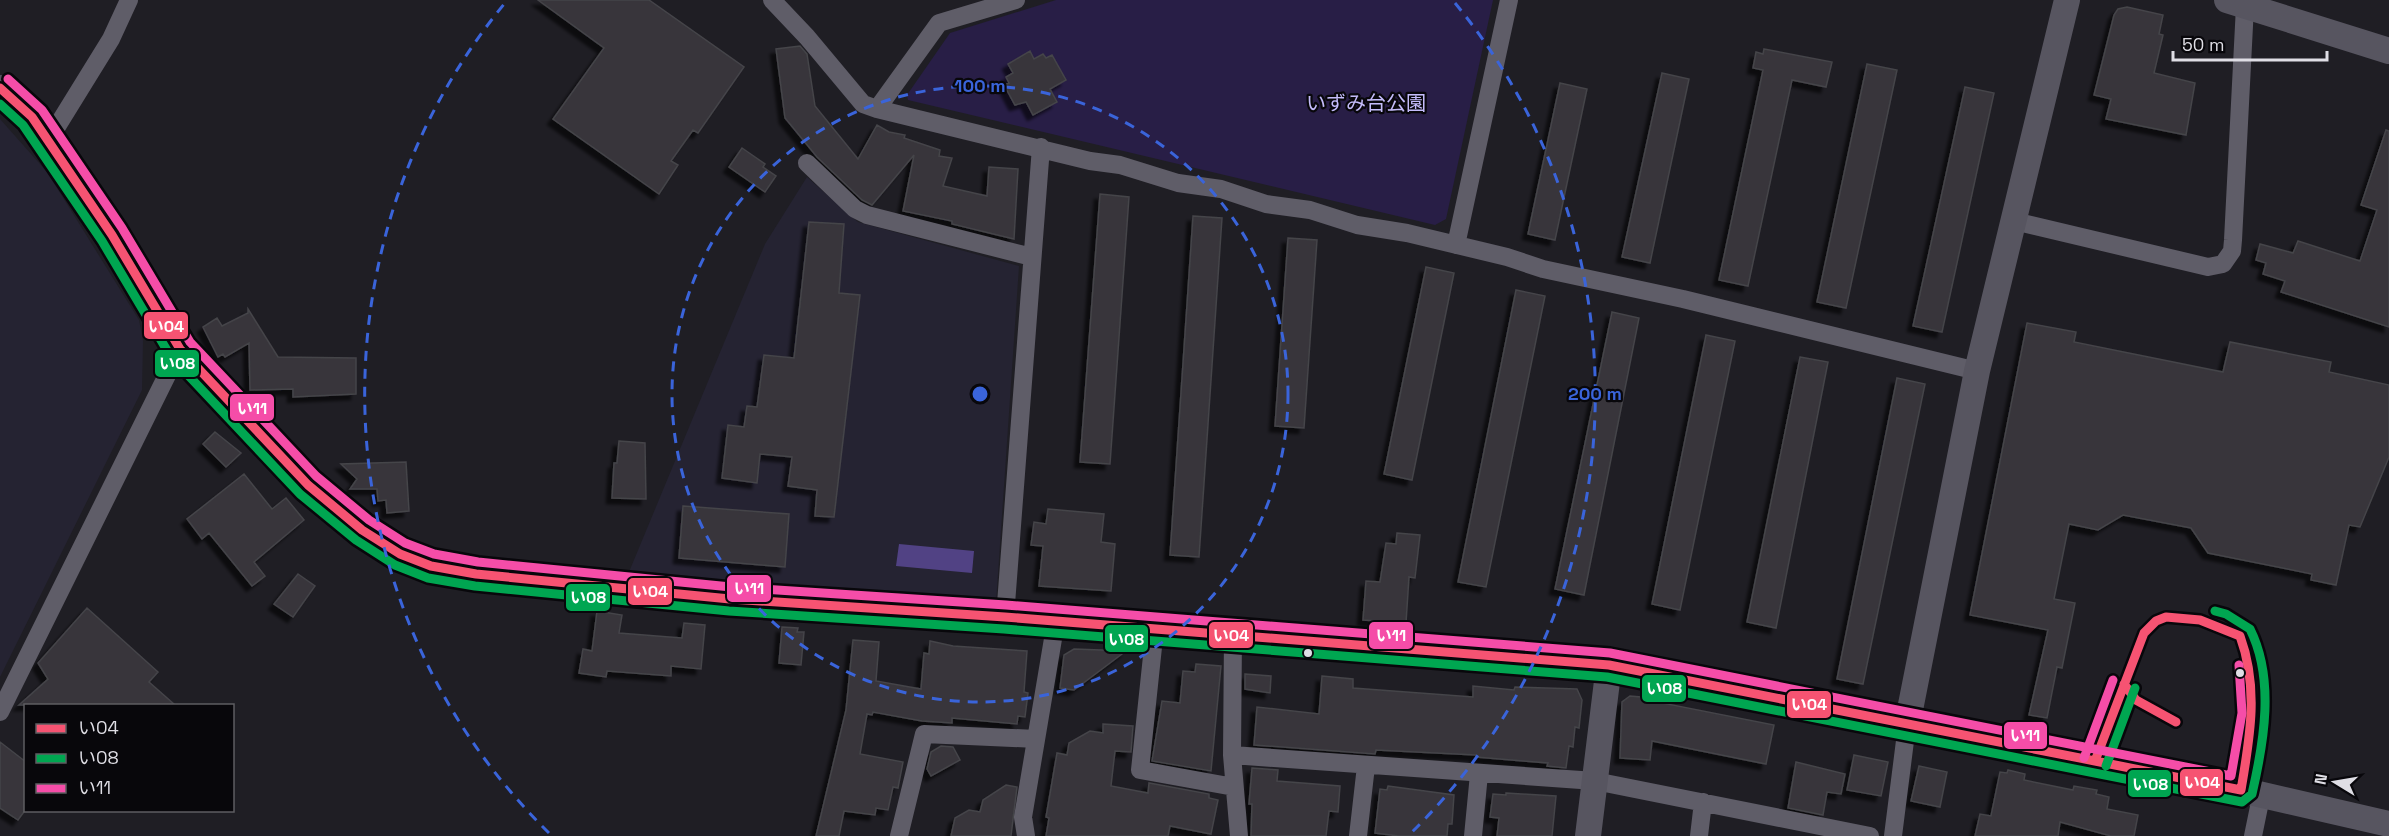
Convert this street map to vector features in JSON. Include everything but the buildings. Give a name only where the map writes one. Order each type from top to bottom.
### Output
[{"type":"street","points":[[48,141],[111,39],[129,0]]},
{"type":"street","points":[[772,0],[807,36],[863,104],[877,109],[1041,147],[1090,161],[1120,165],[1178,183],[1221,189],[1266,204],[1310,210],[1357,225],[1456,245],[1543,269],[1683,299],[1977,371]]},
{"type":"street","points":[[877,109],[939,23],[1016,0]]},
{"type":"street","points":[[1456,245],[1509,0]]},
{"type":"street","points":[[1893,836],[1906,725],[1977,371],[2067,0]]},
{"type":"street","points":[[2014,221],[2208,267],[2223,264],[2232,251],[2233,240],[2236,3],[2389,51]]},
{"type":"street","points":[[0,88],[32,117],[112,235],[180,349],[277,449],[308,485],[362,530],[400,554],[431,566],[476,574],[730,599],[1155,628],[1609,664],[2241,790],[2261,797],[2389,824]]},
{"type":"street","points":[[1005,617],[1041,147]]},
{"type":"street","points":[[807,163],[855,209],[867,215],[1032,257]]},
{"type":"street","points":[[0,712],[180,349]]},
{"type":"street","points":[[1026,836],[1023,817],[1056,621]]},
{"type":"street","points":[[1155,628],[1140,770],[1234,787]]},
{"type":"street","points":[[1233,635],[1232,755],[1239,836]]},
{"type":"street","points":[[1588,836],[1609,664]]},
{"type":"street","points":[[899,836],[924,734],[1036,739]]},
{"type":"street","points":[[1232,755],[1595,781],[1703,802],[1797,829],[1870,836]]},
{"type":"street","points":[[1358,836],[1366,766]]},
{"type":"street","points":[[1473,836],[1479,774]]},
{"type":"street","points":[[2253,836],[2261,797]]},
{"type":"street","points":[[1699,836],[1703,802]]},
{"type":"shaded area","points":[[0,119],[47,172],[139,320],[143,341],[142,390],[0,677]]},
{"type":"shaded area","points":[[807,177],[858,222],[1019,266],[996,603],[629,572],[765,244]]},
{"type":"shaded area","points":[[899,544],[974,551],[972,573],[896,566]]},
{"type":"green space","name":"いずみ台公園","points":[[1056,0],[1493,0],[1446,219],[1435,225],[908,100],[907,95],[950,33]]},
{"type":"transit line","name":"い11","points":[[8,79],[42,110],[122,228],[190,342],[316,476],[369,520],[405,543],[434,554],[478,562],[731,587],[1006,605],[1610,653],[2231,776],[2242,713],[2239,665]]},
{"type":"transit line","name":"い04","points":[[0,88],[32,117],[112,235],[180,349],[308,485],[362,530],[400,554],[431,566],[476,574],[730,599],[1005,617],[1609,665],[2095,761]]},
{"type":"transit line","name":"い08","points":[[0,104],[23,125],[102,241],[171,357],[300,494],[356,540],[395,565],[428,578],[475,586],[729,611],[1004,629],[1607,677],[2242,802],[2252,794],[2260,753],[2265,711],[2263,669],[2250,629],[2226,614],[2215,611]]},
{"type":"transit line","name":"い04","points":[[2166,617],[2200,620],[2240,636],[2246,655],[2251,694],[2250,732],[2241,790],[2095,761],[2144,633],[2156,621],[2166,617]]},
{"type":"transit line","name":"い11","points":[[2084,758],[2113,680]]},
{"type":"transit line","name":"い04","points":[[2124,684],[2136,700],[2176,722]]},
{"type":"transit line","name":"い08","points":[[2106,766],[2135,688]]}]
